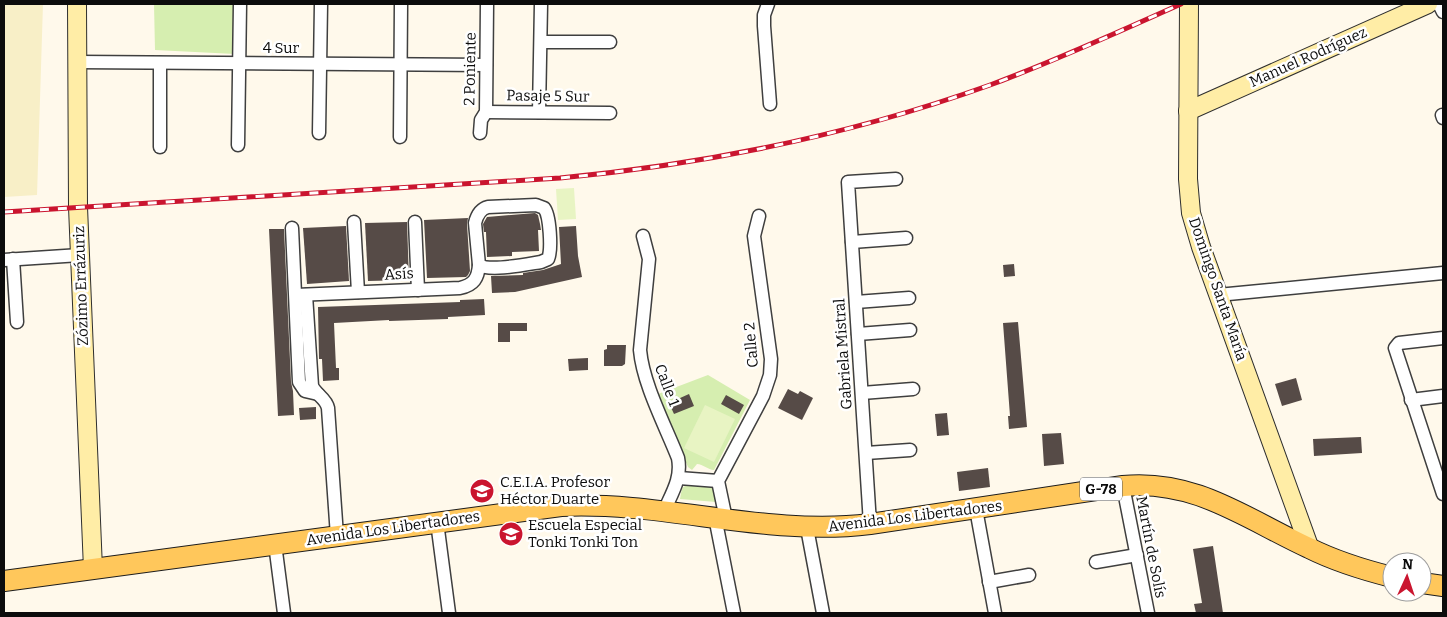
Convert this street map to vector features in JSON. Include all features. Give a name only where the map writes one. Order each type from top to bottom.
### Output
[{"type":"main road","name":"Avenida Los Libertadores","points":[[4,581],[562,506],[609,505],[806,528],[840,527],[976,509],[1123,486],[1162,486],[1192,492],[1224,505],[1310,549],[1382,574]]},
{"type":"street","name":"Zózimo Errázuriz","points":[[77,4],[76,62],[80,255],[93,569]]},
{"type":"street","points":[[238,145],[240,4]]},
{"type":"street","points":[[319,133],[321,4]]},
{"type":"street","points":[[400,137],[401,4]]},
{"type":"street","name":"2 Poniente","points":[[480,133],[481,120],[486,112],[487,4]]},
{"type":"street","points":[[539,112],[541,4]]},
{"type":"street","points":[[768,4],[764,15],[764,26],[770,104]]},
{"type":"street","name":"Domingo Santa María","points":[[1189,4],[1188,179],[1192,213],[1201,247],[1310,549]]},
{"type":"street","name":"Manuel Rodríguez","points":[[1188,111],[1428,4]]},
{"type":"street","points":[[1439,4],[1443,12]]},
{"type":"street","points":[[540,42],[610,42]]},
{"type":"street","name":"4 Sur","points":[[76,62],[486,65]]},
{"type":"street","points":[[160,63],[160,147]]},
{"type":"street","name":"Pasaje 5 Sur","points":[[486,112],[610,113]]},
{"type":"street","name":"Gabriela Mistral","points":[[870,524],[848,182],[896,179]]},
{"type":"street","points":[[536,205],[541,205],[547,210],[550,256],[545,261],[492,268],[482,268],[479,265],[475,223],[481,210],[488,207],[536,205]]},
{"type":"street","name":"Calle 2","points":[[718,481],[763,396],[770,375],[771,359],[754,236],[759,216]]},
{"type":"street","points":[[354,222],[358,292]]},
{"type":"street","points":[[414,222],[418,290]]},
{"type":"street","points":[[292,228],[301,295],[299,382],[305,391],[318,394],[325,400],[328,408],[337,536]]},
{"type":"street","name":"Calle 1","points":[[643,236],[648,259],[640,350],[641,361],[645,378],[678,458],[679,478]]},
{"type":"street","points":[[852,242],[906,238]]},
{"type":"street","points":[[17,322],[8,260],[80,255]]},
{"type":"street","name":"Asís","points":[[301,295],[466,287],[478,276],[479,265]]},
{"type":"street","points":[[1218,295],[1443,273]]},
{"type":"street","points":[[856,302],[909,298]]},
{"type":"street","points":[[858,334],[910,330]]},
{"type":"street","points":[[1443,338],[1399,343],[1395,348],[1443,494]]},
{"type":"street","points":[[862,393],[913,389]]},
{"type":"street","points":[[1412,400],[1443,396]]},
{"type":"street","points":[[866,453],[910,450]]},
{"type":"street","points":[[664,511],[679,478],[718,481],[734,613]]},
{"type":"street","name":"Martín de Solís","points":[[1123,486],[1148,613]]},
{"type":"street","points":[[1271,530],[1285,520],[1294,505]]},
{"type":"street","points":[[976,509],[995,613]]},
{"type":"street","points":[[437,522],[449,613]]},
{"type":"street","points":[[806,528],[823,613]]},
{"type":"street","points":[[275,544],[284,613]]},
{"type":"street","points":[[1096,562],[1136,554]]},
{"type":"street","points":[[989,582],[1029,575]]},
{"type":"shaded area","points":[[4,4],[43,4],[37,195],[4,197]]},
{"type":"green space","points":[[154,4],[235,4],[235,54],[155,50]]},
{"type":"green space","points":[[574,188],[576,219],[558,220],[556,189]]},
{"type":"green space","points":[[708,375],[750,400],[714,470],[697,464],[692,470],[688,467],[658,394]]},
{"type":"green space","points":[[705,405],[735,419],[714,462],[684,448]]},
{"type":"green space","points":[[690,483],[713,488],[716,491],[716,502],[680,499],[682,488]]},
{"type":"building","points":[[535,213],[538,215],[541,230],[538,230],[539,251],[512,252],[512,256],[487,257],[486,232],[484,232],[483,224],[487,217]]},
{"type":"building","points":[[468,218],[470,271],[468,275],[466,277],[427,278],[424,220]]},
{"type":"building","points":[[407,222],[409,280],[368,281],[365,223]]},
{"type":"building","points":[[346,226],[349,281],[307,284],[303,228]]},
{"type":"building","points":[[576,226],[578,256],[582,277],[515,292],[492,293],[491,276],[523,275],[523,273],[543,270],[561,264],[559,227]]},
{"type":"building","points":[[269,229],[284,229],[294,415],[278,416]]},
{"type":"building","points":[[1014,264],[1015,276],[1004,277],[1003,265]]},
{"type":"building","points":[[484,299],[485,315],[448,317],[448,319],[334,323],[336,368],[339,368],[339,380],[323,381],[322,359],[319,359],[318,307],[460,302],[460,300]]},
{"type":"building","points":[[1018,322],[1027,427],[1009,429],[1008,416],[1010,416],[1003,323]]},
{"type":"building","points":[[498,323],[527,323],[527,331],[510,331],[510,342],[498,342]]},
{"type":"building","points":[[607,345],[626,345],[625,364],[622,366],[604,366],[604,350],[607,349]]},
{"type":"building","points":[[588,358],[588,370],[569,371],[568,359]]},
{"type":"building","points":[[1296,378],[1302,400],[1282,406],[1275,384]]},
{"type":"building","points":[[788,389],[798,394],[800,391],[813,398],[802,420],[778,408]]},
{"type":"building","points":[[689,394],[694,406],[674,414],[669,403]]},
{"type":"building","points":[[726,395],[744,405],[739,414],[721,404]]},
{"type":"building","points":[[316,407],[316,419],[300,420],[299,408]]},
{"type":"building","points":[[947,413],[949,435],[937,436],[935,414]]},
{"type":"building","points":[[1061,433],[1064,464],[1044,466],[1042,434]]},
{"type":"building","points":[[1361,437],[1362,453],[1314,456],[1313,439]]},
{"type":"building","points":[[988,468],[990,487],[959,491],[957,472]]},
{"type":"building","points":[[1213,546],[1223,613],[1196,613],[1194,604],[1202,603],[1193,549]]},
{"type":"railway","points":[[4,212],[560,178],[670,165],[724,156],[832,133],[938,103],[1038,66],[1181,4]]},
{"type":"place","name":"C.E.I.A. Profesor Héctor Duarte","points":[[482,491]]},
{"type":"place","name":"Escuela Especial Tonki Tonki Ton","points":[[511,534]]}]
